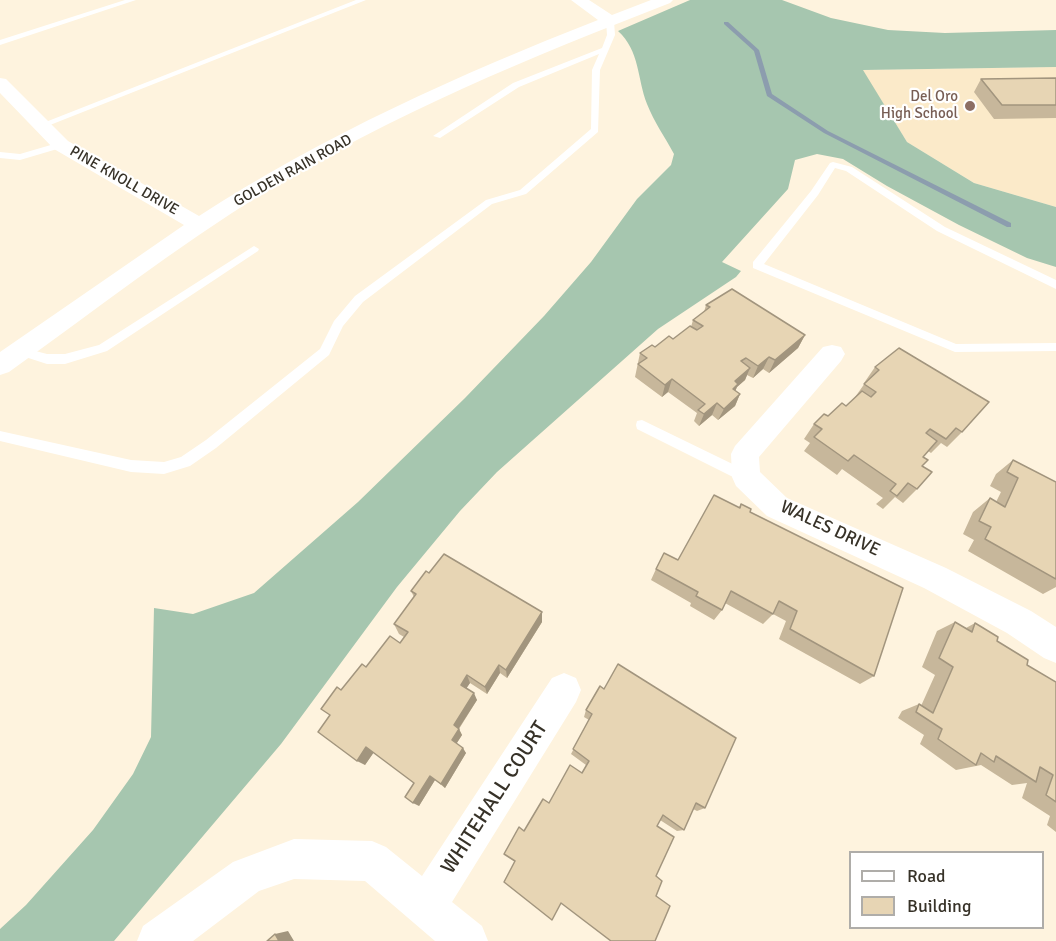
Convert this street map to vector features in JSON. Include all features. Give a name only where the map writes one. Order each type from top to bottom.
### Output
[{"type":"street","points":[[579,0],[610,21]]},
{"type":"street","name":"GOLDEN RAIN ROAD","points":[[0,365],[199,225],[297,165],[489,71],[665,0]]},
{"type":"street","name":"PINE KNOLL DRIVE","points":[[0,83],[61,145],[199,225]]},
{"type":"street","points":[[746,477],[745,454],[832,354]]},
{"type":"street","name":"WALES DRIVE","points":[[746,477],[777,507],[935,578],[1019,622],[1056,646]]},
{"type":"street","name":"WHITEHALL COURT","points":[[426,906],[564,690]]},
{"type":"street","points":[[158,941],[247,876],[294,859],[372,861],[468,941]]},
{"type":"lane","points":[[0,43],[132,0]]},
{"type":"lane","points":[[42,125],[362,0]]},
{"type":"lane","points":[[0,436],[131,466],[164,468],[185,462],[211,444],[325,352],[338,324],[358,299],[489,202],[523,192],[595,130],[596,69],[611,35],[610,21]]},
{"type":"lane","points":[[437,136],[516,85],[605,50]]},
{"type":"lane","points":[[0,155],[20,157],[61,145]]},
{"type":"lane","points":[[1056,285],[941,230],[849,169],[833,165],[815,193],[757,265],[955,348],[1056,347]]},
{"type":"lane","points":[[20,351],[48,358],[65,359],[103,348],[254,249]]},
{"type":"lane","points":[[642,425],[746,477]]},
{"type":"shaded area","name":"Del Oro High School","points":[[1056,67],[1056,207],[974,183],[907,142],[862,70]]},
{"type":"green space","points":[[690,0],[782,0],[831,18],[888,30],[945,33],[1056,30],[1056,67],[863,70],[907,142],[974,183],[1056,207],[1056,267],[1027,258],[959,225],[843,159],[817,154],[795,160],[788,189],[722,262],[741,271],[736,277],[658,329],[497,472],[460,511],[397,587],[281,744],[114,941],[0,941],[0,929],[26,905],[93,830],[133,774],[151,737],[154,608],[193,614],[254,593],[358,502],[465,398],[544,316],[591,262],[637,199],[671,165],[674,154],[647,104],[630,47],[618,31]]},
{"type":"building","points":[[1056,78],[1056,105],[1002,105],[981,79]]},
{"type":"building","points":[[732,289],[805,335],[775,360],[769,357],[758,366],[746,358],[741,361],[750,368],[735,381],[738,384],[733,389],[740,394],[724,409],[717,403],[704,414],[698,410],[705,404],[672,379],[665,385],[638,364],[647,358],[640,353],[652,345],[655,347],[669,336],[673,339],[690,326],[697,330],[703,326],[693,320],[710,307],[706,305]]},
{"type":"building","points":[[899,348],[989,402],[962,432],[956,428],[946,439],[930,429],[926,433],[937,441],[923,457],[928,460],[922,466],[932,472],[917,489],[908,483],[897,496],[890,491],[896,484],[854,455],[848,461],[814,437],[822,429],[814,424],[824,414],[828,416],[842,403],[846,406],[862,391],[871,397],[876,392],[864,384],[879,370],[875,367]]},
{"type":"building","points":[[1013,460],[1056,482],[1056,579],[985,539],[991,527],[979,521],[990,498],[1005,507],[1018,478],[1007,472]]},
{"type":"building","points":[[714,495],[740,508],[741,504],[751,509],[750,512],[903,588],[874,676],[790,629],[797,611],[779,601],[773,614],[731,591],[722,610],[696,596],[698,592],[656,569],[664,553],[678,560]]},
{"type":"building","points":[[444,554],[542,612],[506,670],[499,665],[485,687],[467,675],[461,685],[474,693],[454,725],[459,729],[452,740],[463,748],[441,784],[430,776],[413,803],[405,797],[414,783],[366,747],[357,761],[318,732],[330,715],[321,709],[337,687],[341,690],[362,664],[366,667],[390,636],[400,643],[408,632],[394,624],[416,594],[411,591],[426,571],[429,573]]},
{"type":"building","points":[[955,622],[972,632],[975,623],[998,637],[997,641],[1028,660],[1027,665],[1056,682],[1056,802],[1046,795],[1053,775],[1040,767],[1036,782],[996,756],[994,762],[981,753],[976,765],[938,739],[942,729],[916,712],[919,704],[933,713],[953,667],[939,658]]},
{"type":"building","points":[[618,664],[736,738],[705,808],[696,803],[684,830],[663,815],[657,826],[674,837],[656,876],[662,881],[656,896],[670,906],[655,941],[611,941],[561,903],[552,920],[504,882],[515,861],[504,854],[519,827],[524,831],[543,799],[549,803],[570,765],[582,773],[589,761],[573,749],[592,714],[586,710],[600,686],[604,689]]},
{"type":"building","points":[[275,934],[279,941],[267,941]]},
{"type":"waterway","points":[[726,23],[756,50],[769,95],[826,132],[1009,225]]},
{"type":"place","name":"Del Oro High School","points":[[970,106]]}]
